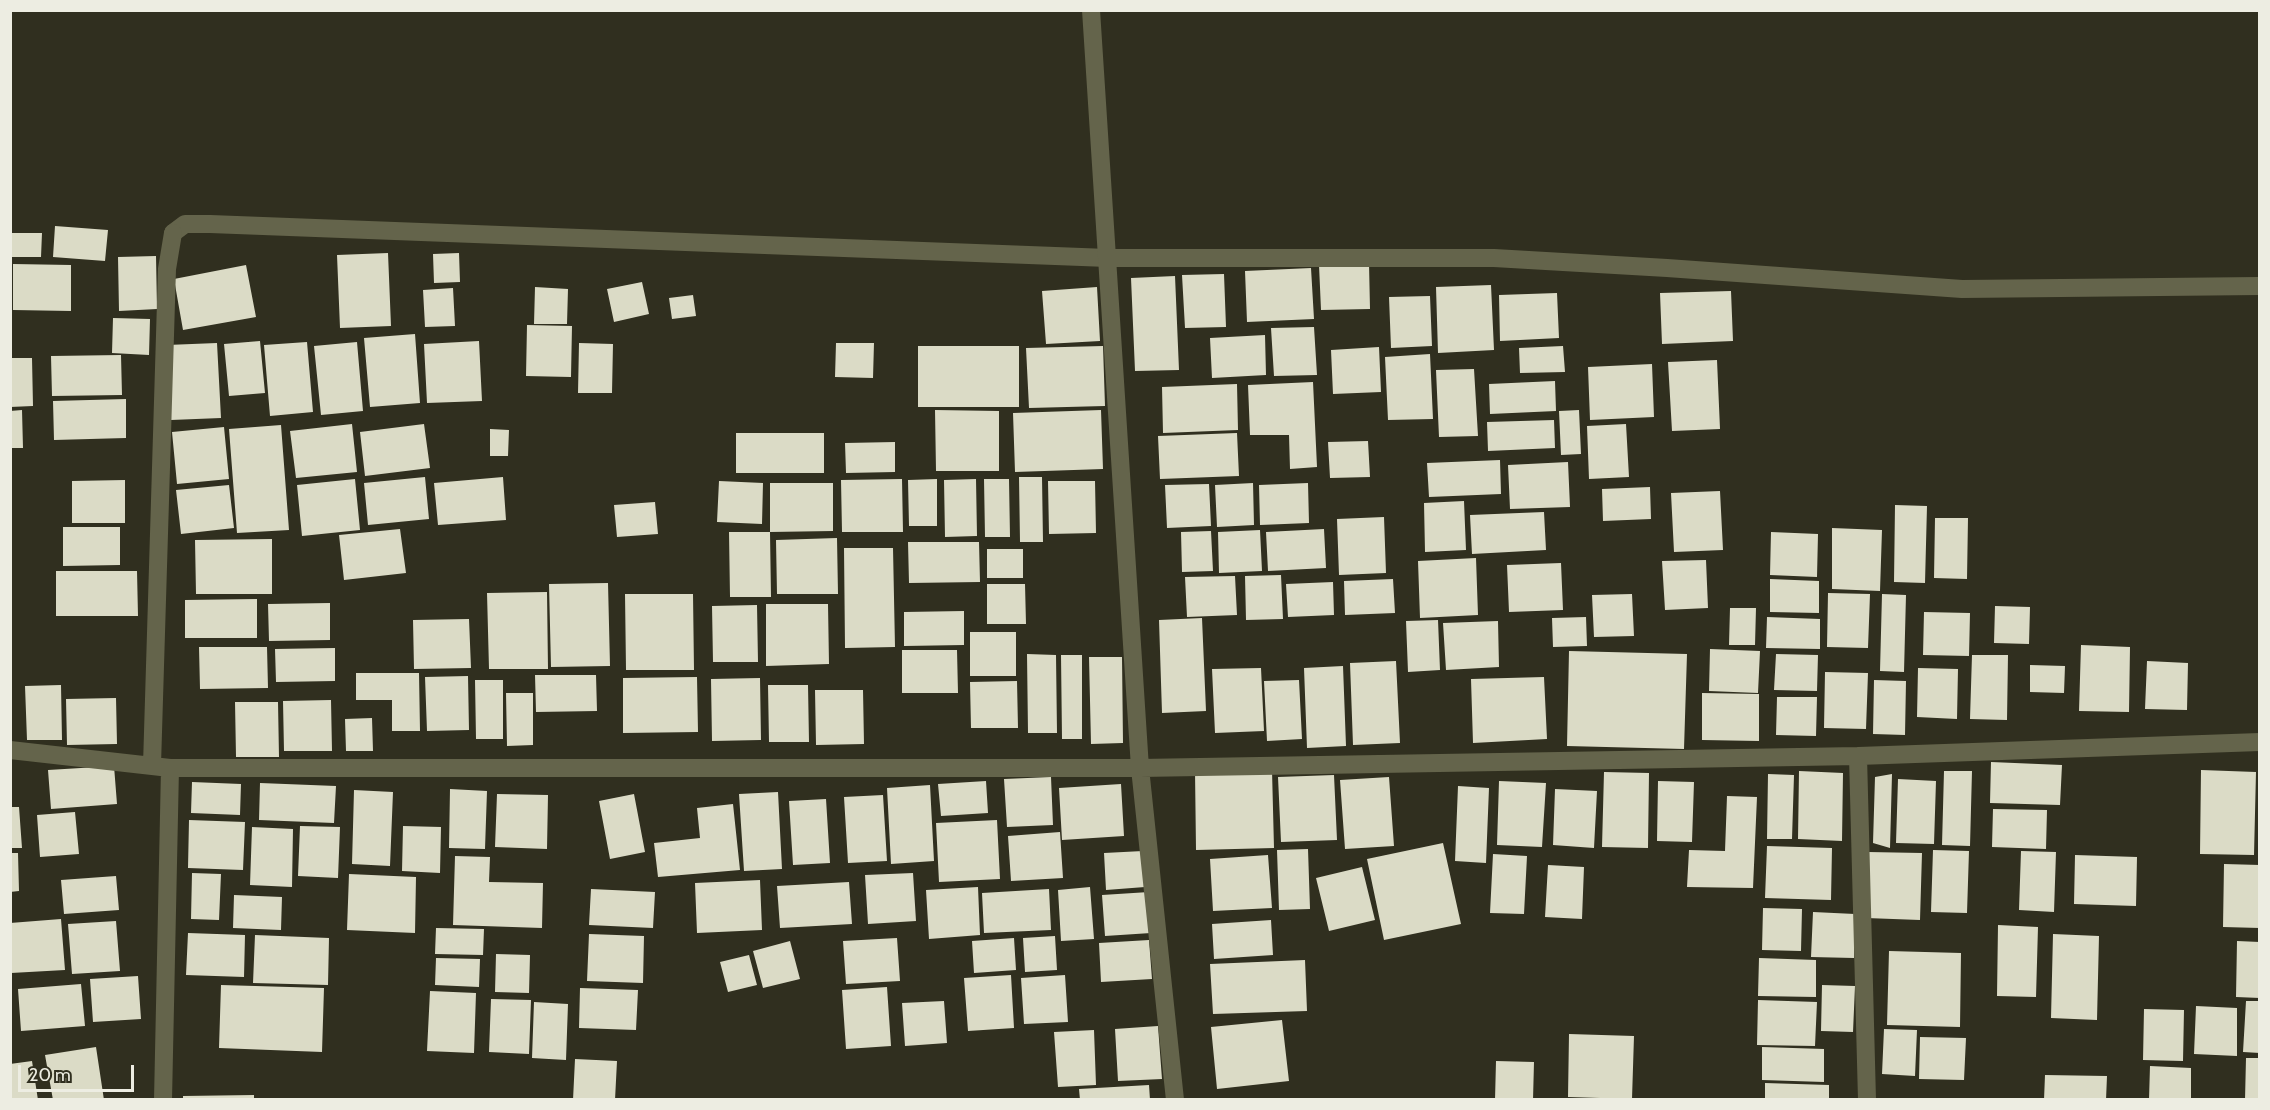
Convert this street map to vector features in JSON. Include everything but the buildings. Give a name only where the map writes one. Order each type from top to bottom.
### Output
[{"type":"street","points":[[1091,10],[1140,768],[1175,1100]]},
{"type":"street","points":[[163,1100],[161,767],[167,268],[172,233],[185,224],[1108,258],[1494,258],[1962,289],[2259,286]]},
{"type":"street","points":[[10,750],[161,767],[1140,768],[1858,756],[2259,742]]},
{"type":"street","points":[[1858,756],[1867,1100]]}]
